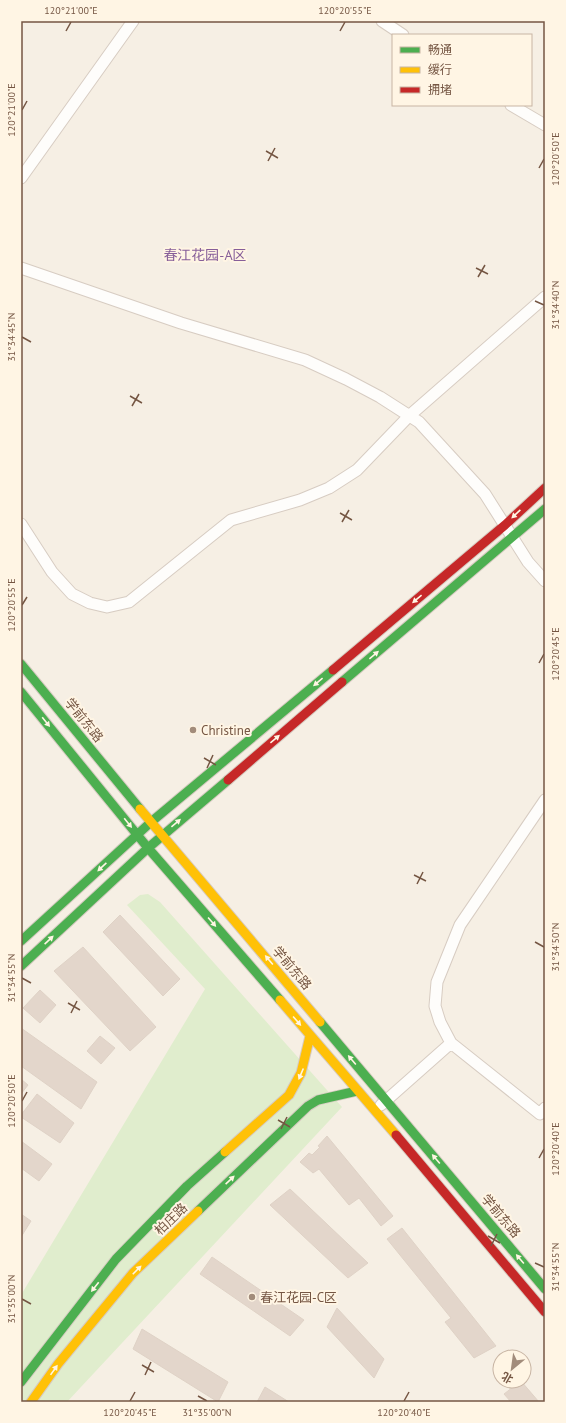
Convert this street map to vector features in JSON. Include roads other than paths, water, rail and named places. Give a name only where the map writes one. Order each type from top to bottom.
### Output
[{"type":"street","points":[[21,178],[133,21]]},
{"type":"street","points":[[382,21],[402,34]]},
{"type":"street","points":[[513,106],[545,124]]},
{"type":"street","points":[[21,268],[181,323],[305,360],[346,378],[380,397],[419,422],[485,494],[528,562],[545,581]]},
{"type":"street","points":[[21,524],[52,572],[72,594],[90,603],[107,607],[129,602],[230,520],[300,500],[329,488],[357,470],[409,416],[545,298]]},
{"type":"street","points":[[21,941],[151,822],[505,525],[545,488]]},
{"type":"street","points":[[21,966],[148,848],[545,509]]},
{"type":"street","name":"学前东路","points":[[21,664],[151,822],[545,1288]]},
{"type":"street","points":[[21,692],[137,835],[375,1110],[545,1312]]},
{"type":"street","points":[[545,800],[460,925],[437,982],[435,1006],[440,1022],[451,1043],[540,1114],[545,1108]]},
{"type":"street","name":"柏庄路","points":[[21,1382],[116,1259],[186,1186],[289,1095],[304,1069],[310,1036]]},
{"type":"street","points":[[375,1110],[451,1043]]},
{"type":"street","name":"柏庄路","points":[[32,1402],[58,1364],[133,1273],[210,1199],[308,1106],[318,1100],[358,1091]]},
{"type":"place","name":"Christine","points":[[193,730]]},
{"type":"place","name":"春江花园-C区","points":[[252,1297]]},
{"type":"district","name":"春江花园-A区","points":[[205,255]]}]
